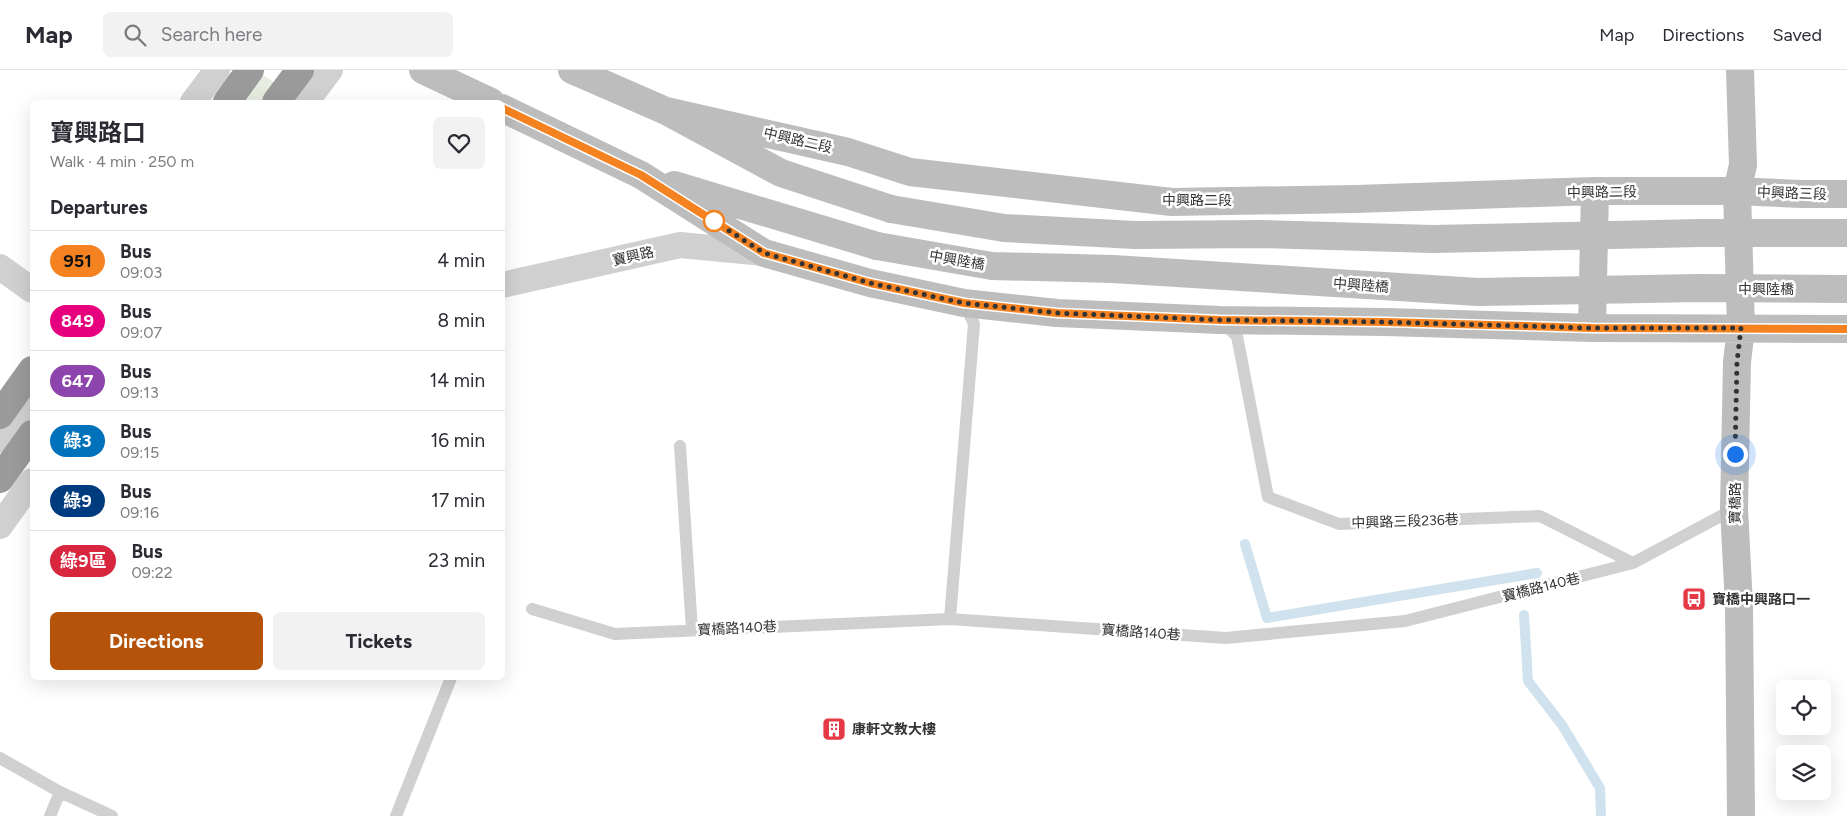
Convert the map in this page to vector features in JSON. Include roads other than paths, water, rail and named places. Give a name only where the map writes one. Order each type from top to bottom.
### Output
[{"type":"highway","points":[[228,100],[250,70]]},
{"type":"highway","points":[[278,100],[300,70]]},
{"type":"highway","points":[[0,415],[30,373]]},
{"type":"highway","points":[[0,479],[30,437]]},
{"type":"street","points":[[194,100],[217,70]]},
{"type":"street","points":[[308,100],[330,70]]},
{"type":"street","points":[[423,70],[487,100]]},
{"type":"street","name":"中興路二段","points":[[572,70],[666,111],[781,173],[891,209],[1004,228],[1135,235],[1261,234],[1433,239],[1700,234],[1847,234]]},
{"type":"street","name":"寶橋路","points":[[1740,70],[1743,165],[1737,191],[1741,328],[1737,362],[1734,509],[1739,605],[1741,816]]},
{"type":"street","points":[[505,109],[641,175],[764,253],[870,283],[964,303],[1057,313],[1220,320],[1385,322],[1592,328],[1847,329]]},
{"type":"street","name":"中興路二段","points":[[666,111],[848,152],[910,172],[1172,202],[1347,199],[1595,191],[1737,191]]},
{"type":"street","name":"中興陸橋","points":[[641,175],[877,246],[992,266],[1112,269],[1478,292],[1698,288],[1847,289]]},
{"type":"street","points":[[1592,328],[1595,191]]},
{"type":"street","name":"中興路三段","points":[[1737,191],[1847,194]]},
{"type":"street","name":"寶興路","points":[[505,284],[680,246],[764,253]]},
{"type":"street","points":[[0,267],[30,289]]},
{"type":"street","points":[[0,440],[30,398]]},
{"type":"street","points":[[0,526],[30,484]]},
{"type":"lane","points":[[950,619],[974,324],[964,303]]},
{"type":"lane","name":"中興路三段236巷","points":[[1220,320],[1236,336],[1268,497],[1339,524],[1540,516],[1633,563]]},
{"type":"lane","points":[[680,446],[692,630]]},
{"type":"lane","name":"寶橋路140巷","points":[[532,609],[616,634],[950,619],[1226,638],[1405,621],[1633,563],[1734,509]]},
{"type":"lane","points":[[396,816],[450,680]]},
{"type":"lane","points":[[0,758],[60,792],[112,816]]},
{"type":"lane","points":[[50,816],[60,792]]},
{"type":"waterway","points":[[1245,544],[1267,618],[1537,573]]},
{"type":"waterway","points":[[1524,615],[1528,681],[1562,725],[1600,788],[1601,816]]},
{"type":"place","name":"寶橋中興路口一","points":[[1694,599]]},
{"type":"place","name":"康軒文教大樓","points":[[834,729]]}]
